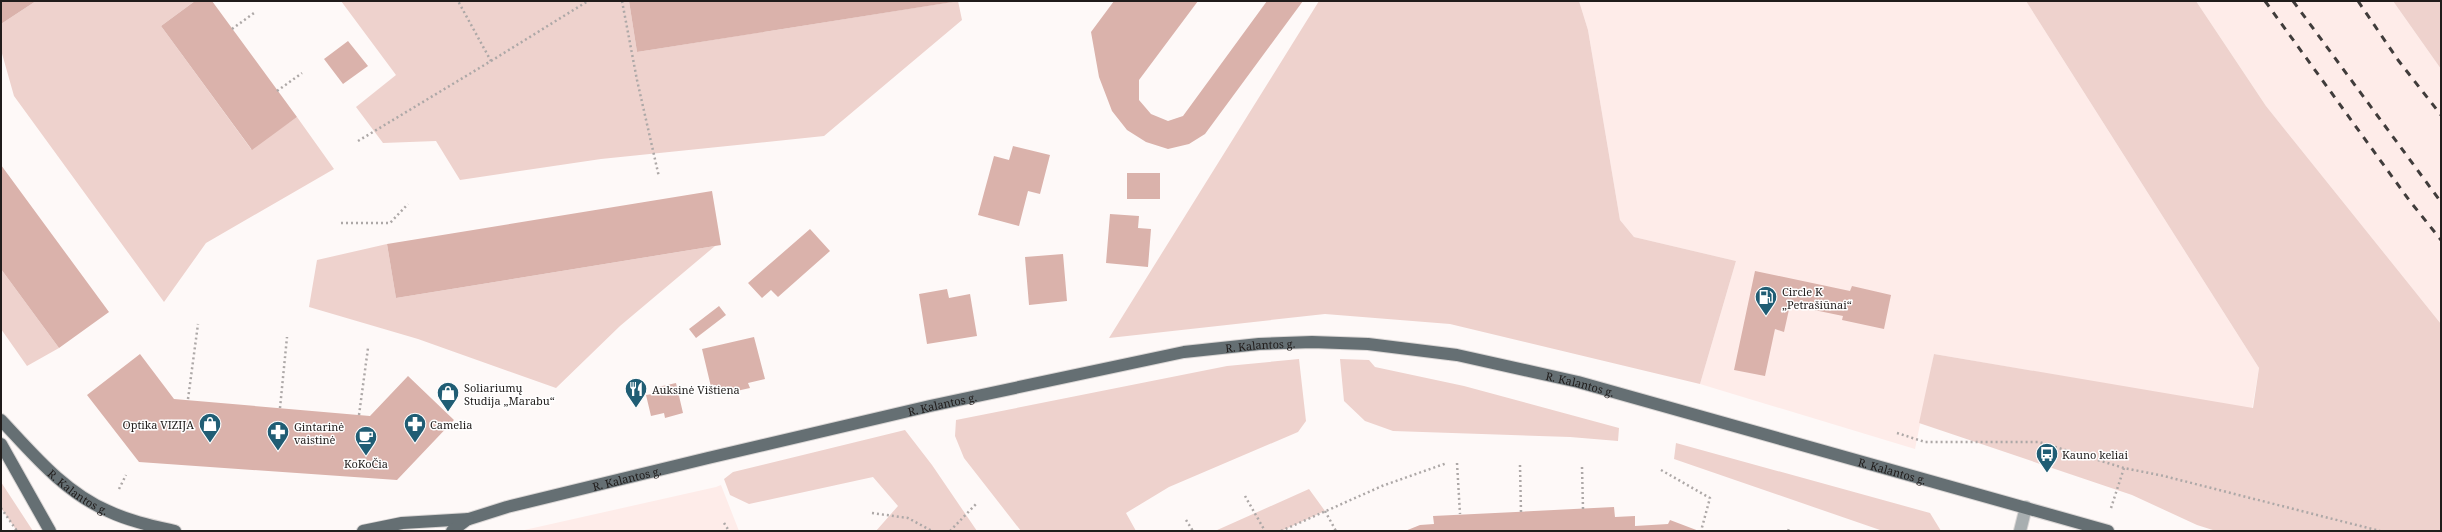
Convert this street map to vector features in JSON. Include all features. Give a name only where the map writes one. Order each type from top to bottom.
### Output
[{"type":"main road","name":"R. Kalantos g.","points":[[363,531],[402,523],[469,519],[569,492],[915,410],[1176,354],[1259,344],[1312,342],[1368,344],[1457,355],[1578,382],[2106,530]]},
{"type":"main road","name":"R. Kalantos g.","points":[[1,420],[49,472],[67,486],[107,511],[176,531]]},
{"type":"main road","points":[[1,444],[50,531]]},
{"type":"main road","name":"R. Kalantos g.","points":[[452,531],[469,519]]},
{"type":"street","points":[[2020,531],[2026,507]]},
{"type":"path","points":[[458,1],[491,61]]},
{"type":"path","points":[[358,141],[588,1]]},
{"type":"path","points":[[622,1],[636,80],[659,177]]},
{"type":"path","points":[[232,29],[254,13]]},
{"type":"path","points":[[278,91],[302,72]]},
{"type":"path","points":[[341,223],[390,223],[408,204]]},
{"type":"path","points":[[188,400],[198,324]]},
{"type":"path","points":[[280,408],[287,337]]},
{"type":"path","points":[[359,415],[368,348]]},
{"type":"path","points":[[1897,433],[1925,442],[2039,442],[2124,468],[2164,476],[2380,531]]},
{"type":"path","points":[[1281,531],[1382,486],[1448,463]]},
{"type":"path","points":[[1457,463],[1460,514]]},
{"type":"path","points":[[1520,465],[1521,512]]},
{"type":"path","points":[[1582,467],[1583,508]]},
{"type":"path","points":[[2106,530],[2124,468]]},
{"type":"path","points":[[1661,470],[1710,498],[1701,531]]},
{"type":"path","points":[[1245,496],[1265,531]]},
{"type":"path","points":[[950,531],[977,502]]},
{"type":"path","points":[[1,508],[17,531]]},
{"type":"path","points":[[1325,512],[1336,531]]},
{"type":"path","points":[[872,513],[908,518],[932,531]]},
{"type":"path","points":[[1186,520],[1193,531]]},
{"type":"path","points":[[724,523],[729,531]]},
{"type":"path","points":[[1788,531],[1790,527]]},
{"type":"shaded area","points":[[36,1],[195,1],[161,26],[251,149],[297,117],[334,169],[206,243],[164,302],[14,96],[1,50],[1,24]]},
{"type":"shaded area","points":[[341,1],[629,1],[637,52],[958,1],[962,20],[824,136],[601,159],[460,180],[436,141],[383,143],[356,107],[396,75]]},
{"type":"shaded area","points":[[1319,1],[1579,1],[1588,30],[1620,220],[1634,237],[1736,261],[1700,384],[1450,324],[1325,314],[1109,338]]},
{"type":"shaded area","points":[[1579,1],[2026,1],[2259,368],[2252,409],[1934,354],[1915,449],[1700,384],[1736,261],[1634,237],[1620,220],[1588,30]]},
{"type":"shaded area","points":[[2026,1],[2196,1],[2266,106],[2441,324],[2441,531],[2216,531],[2197,525],[2132,495],[1919,423],[1934,354],[2253,408],[2259,368]]},
{"type":"shaded area","points":[[2196,1],[2393,1],[2441,69],[2441,324],[2266,106]]},
{"type":"shaded area","points":[[2393,1],[2441,1],[2441,69]]},
{"type":"shaded area","points":[[387,244],[396,298],[715,246],[620,326],[556,388],[418,339],[309,307],[317,260]]},
{"type":"shaded area","points":[[1,269],[59,348],[27,366],[1,329]]},
{"type":"shaded area","points":[[1299,359],[1306,421],[1298,432],[1169,487],[1126,513],[1136,531],[1021,531],[964,458],[955,436],[956,420],[1227,366]]},
{"type":"shaded area","points":[[1340,359],[1369,360],[1375,367],[1464,386],[1619,428],[1618,441],[1570,437],[1393,431],[1365,421],[1344,401]]},
{"type":"shaded area","points":[[905,430],[932,465],[977,531],[876,531],[898,506],[873,477],[749,504],[730,495],[724,479],[733,472]]},
{"type":"shaded area","points":[[1676,443],[1930,513],[1941,531],[1883,531],[1674,459]]},
{"type":"shaded area","points":[[1,482],[33,531],[17,531],[1,508]]},
{"type":"shaded area","points":[[721,485],[739,531],[520,531],[716,487]]},
{"type":"shaded area","points":[[1309,489],[1325,511],[1281,531],[1215,531]]},
{"type":"building","points":[[1,1],[36,1],[1,24]]},
{"type":"building","points":[[195,1],[212,1],[297,117],[252,150],[161,26]]},
{"type":"building","points":[[629,1],[953,1],[953,2],[637,52]]},
{"type":"building","points":[[1114,1],[1198,1],[1139,80],[1139,100],[1151,114],[1168,121],[1183,116],[1267,1],[1303,1],[1205,134],[1189,144],[1168,149],[1146,142],[1127,130],[1112,111],[1099,77],[1091,32]]},
{"type":"building","points":[[348,41],[368,66],[343,84],[324,59]]},
{"type":"building","points":[[1013,146],[1050,155],[1040,194],[1028,191],[1019,226],[978,215],[994,156],[1009,160]]},
{"type":"building","points":[[1,165],[109,312],[59,348],[1,269]]},
{"type":"building","points":[[1127,173],[1160,173],[1160,199],[1127,199]]},
{"type":"building","points":[[712,191],[721,245],[396,298],[387,244]]},
{"type":"building","points":[[1110,214],[1139,216],[1138,228],[1151,229],[1148,267],[1106,263]]},
{"type":"building","points":[[810,229],[830,251],[778,297],[771,290],[762,298],[748,283]]},
{"type":"building","points":[[1063,254],[1067,301],[1029,305],[1025,257]]},
{"type":"building","points":[[1755,271],[1850,291],[1852,286],[1891,295],[1884,329],[1842,320],[1843,316],[1790,305],[1784,332],[1775,329],[1765,376],[1734,370]]},
{"type":"building","points":[[947,289],[949,298],[970,294],[977,336],[927,344],[919,294]]},
{"type":"building","points":[[719,306],[726,315],[696,338],[689,329]]},
{"type":"building","points":[[754,337],[765,379],[748,383],[750,388],[732,392],[731,387],[712,391],[702,349]]},
{"type":"building","points":[[140,354],[174,399],[370,416],[408,376],[454,420],[397,480],[139,462],[87,395]]},
{"type":"building","points":[[676,383],[683,413],[665,418],[664,413],[651,416],[646,395],[659,393],[658,387]]},
{"type":"building","points":[[1614,507],[1615,517],[1635,516],[1635,526],[1668,524],[1670,520],[1699,531],[1405,531],[1420,525],[1434,524],[1433,516]]},
{"type":"railway","points":[[2265,1],[2409,200],[2441,240]]},
{"type":"railway","points":[[2293,1],[2441,202]]},
{"type":"railway","points":[[2358,1],[2398,60],[2441,115]]},
{"type":"place","name":"Circle K „Petrašiūnai“","points":[[1766,316]]},
{"type":"place","name":"Auksinė Vištiena","points":[[636,408]]},
{"type":"place","name":"Soliariumų Studija „Marabu“","points":[[448,412]]},
{"type":"place","name":"Optika VIZIJA","points":[[210,444]]},
{"type":"place","name":"Camelia","points":[[415,444]]},
{"type":"place","name":"Gintarinė vaistinė","points":[[278,452]]},
{"type":"place","name":"KoKoČia","points":[[366,456]]},
{"type":"place","name":"Kauno keliai","points":[[2047,474]]}]
